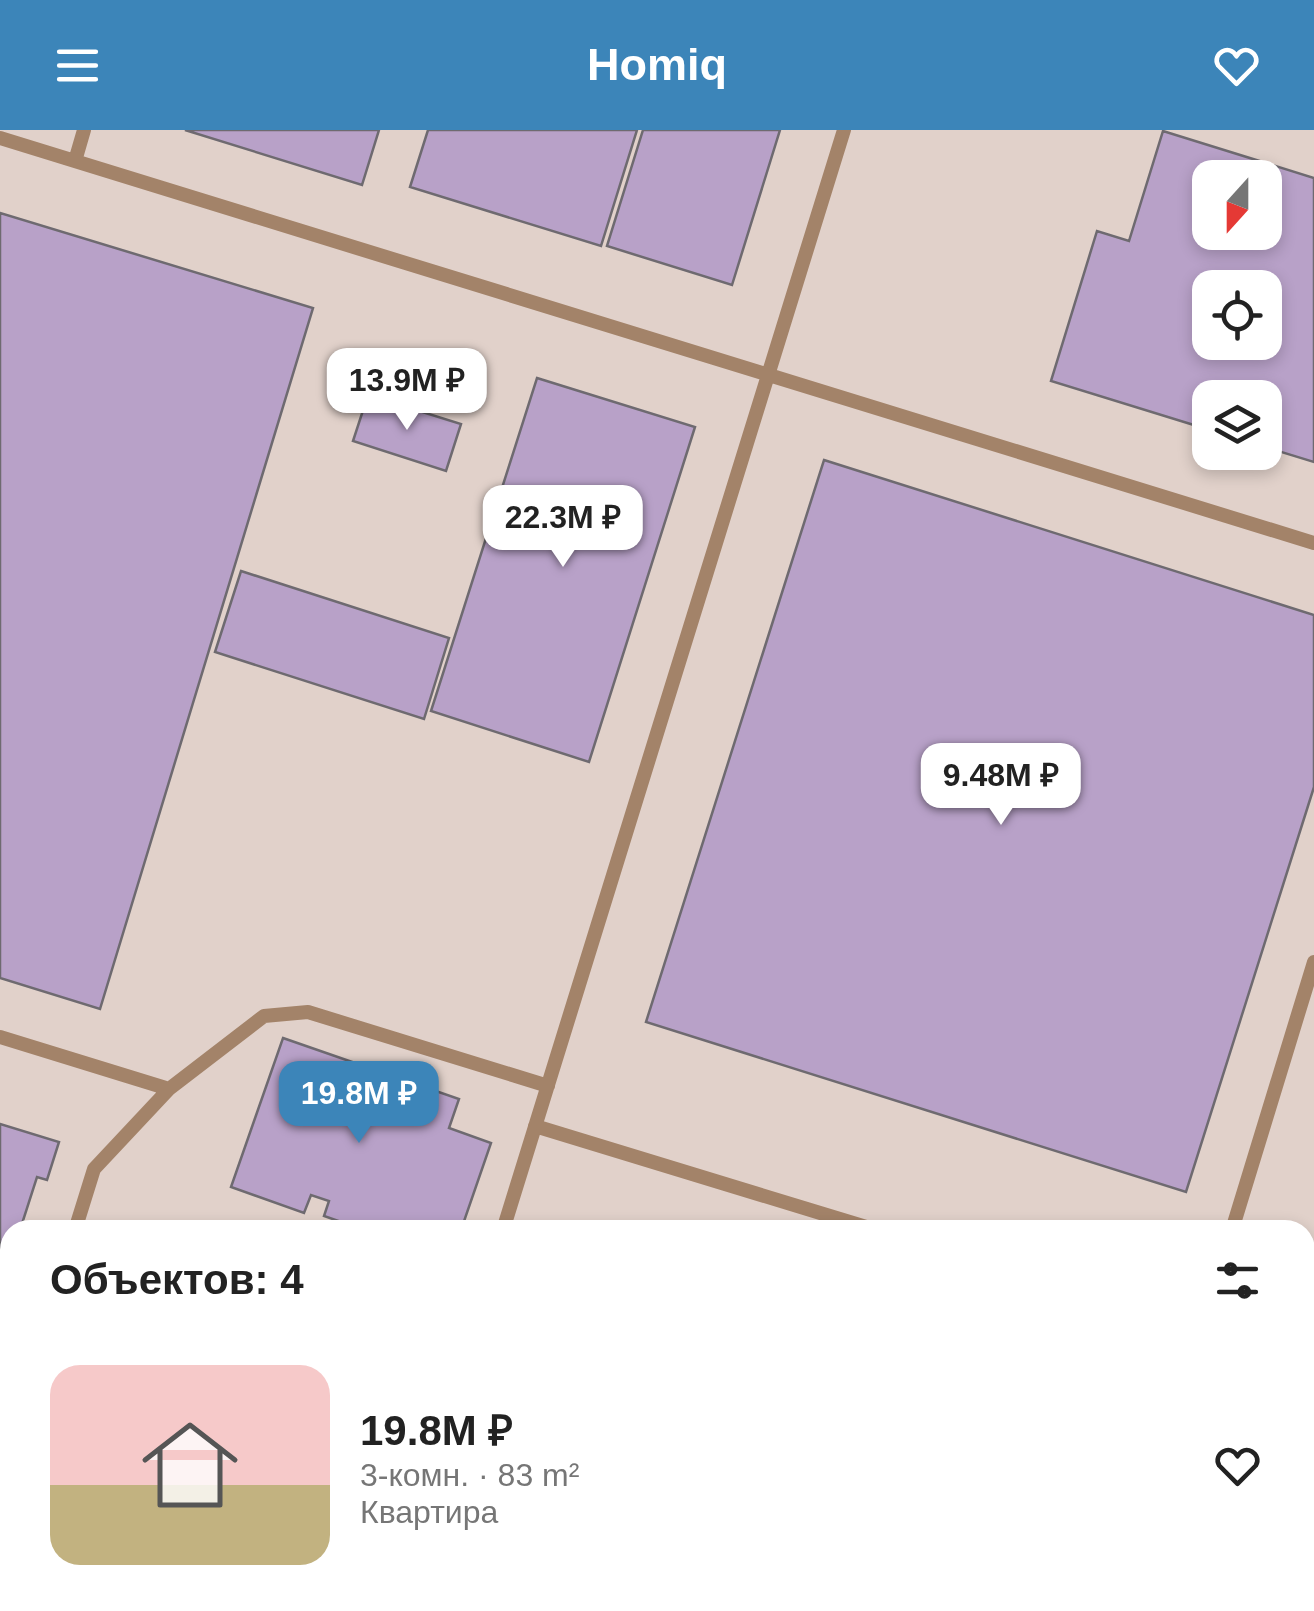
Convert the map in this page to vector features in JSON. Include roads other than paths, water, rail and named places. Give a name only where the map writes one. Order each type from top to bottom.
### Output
[{"type":"lane","points":[[75,161],[84,130]]},
{"type":"lane","points":[[505,1220],[844,130]]},
{"type":"lane","points":[[0,138],[1314,544]]},
{"type":"lane","points":[[1235,1220],[1314,962]]},
{"type":"lane","points":[[78,1220],[94,1169],[168,1090],[264,1016],[308,1012],[548,1086]]},
{"type":"lane","points":[[0,1037],[168,1090]]},
{"type":"lane","points":[[535,1126],[843,1220]]}]
